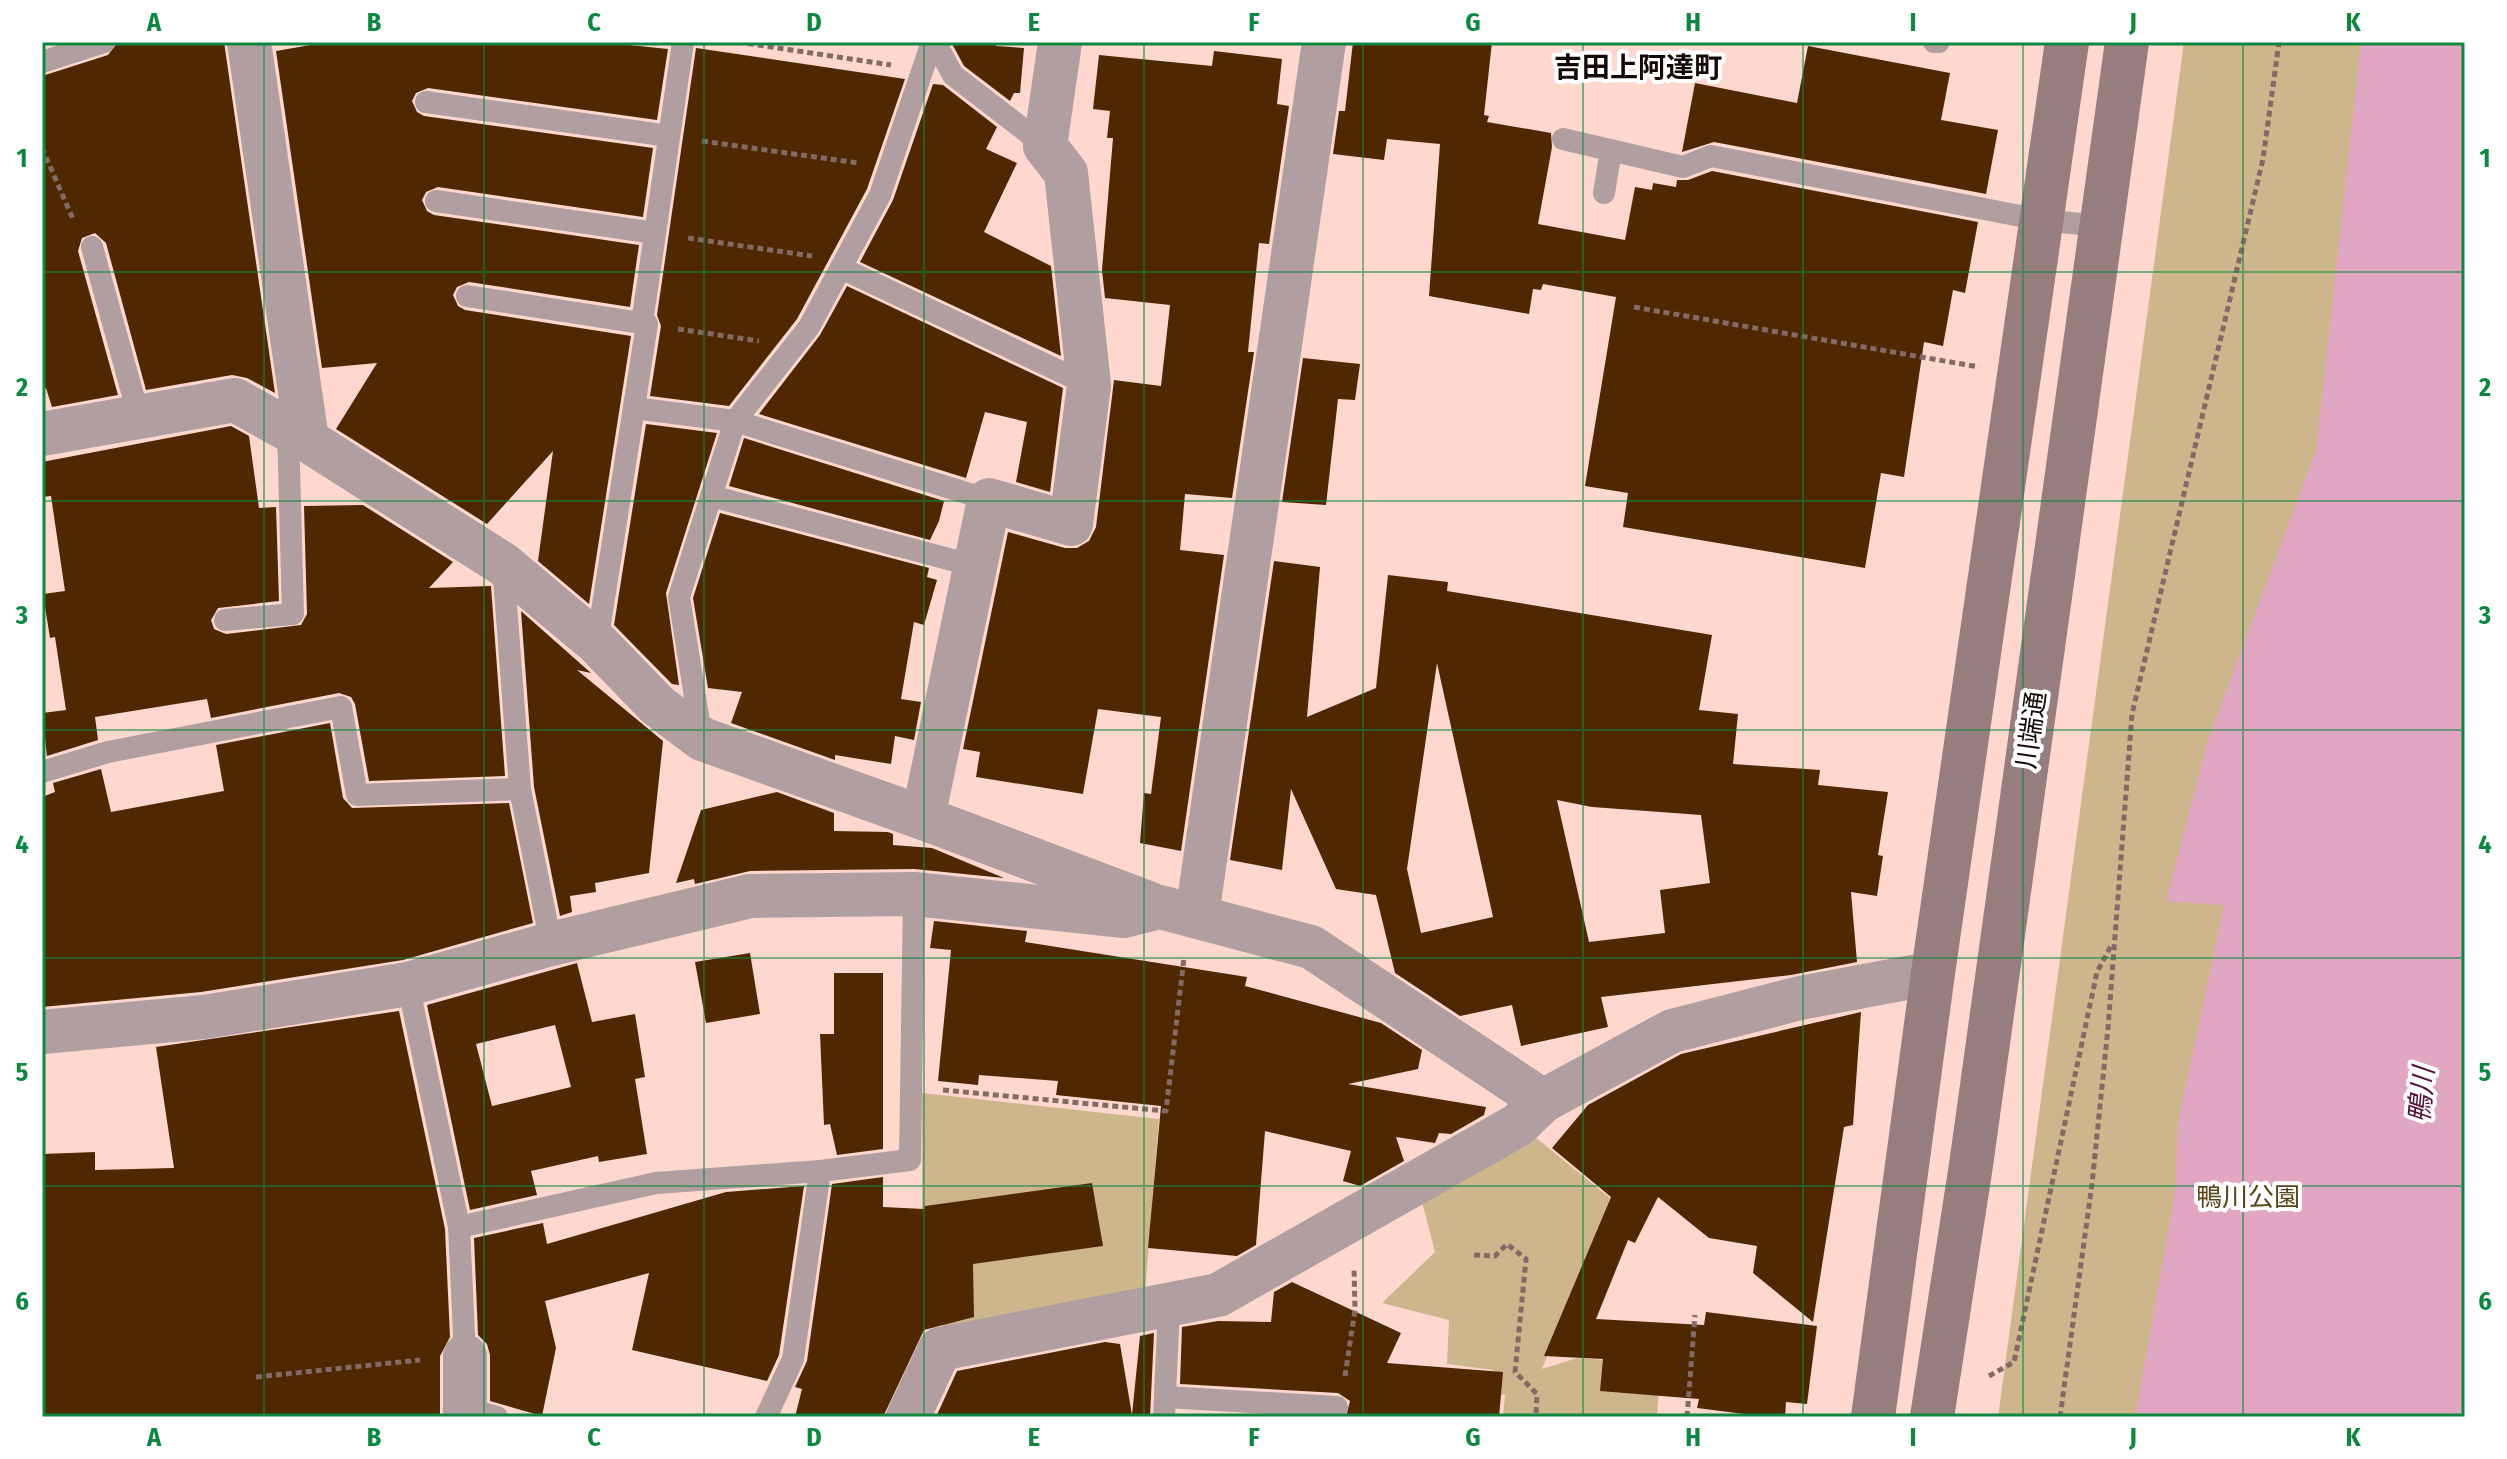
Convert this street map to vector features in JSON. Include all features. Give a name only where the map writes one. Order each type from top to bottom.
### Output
[{"type":"street","points":[[249,42],[298,435]]},
{"type":"street","points":[[923,818],[989,500],[1071,524],[1089,385],[1066,173],[1045,146],[1060,42]]},
{"type":"street","points":[[1178,911],[1324,42]]},
{"type":"street","points":[[1873,1417],[1933,973],[2067,42]]},
{"type":"street","name":"川端通","points":[[1932,1417],[1971,1165],[2127,42]]},
{"type":"street","points":[[42,434],[235,400],[298,435],[503,564],[597,643],[657,705],[702,739],[1178,911],[1311,947],[1543,1101]]},
{"type":"street","points":[[42,1032],[204,1017],[408,984],[551,944],[750,896],[914,894],[1124,916],[1178,911]]},
{"type":"street","points":[[908,1417],[940,1349],[1169,1307],[1218,1295],[1518,1125],[1543,1101],[1672,1031],[1800,998],[1933,973]]},
{"type":"street","points":[[465,1356],[477,1414]]},
{"type":"lane","points":[[42,62],[104,42]]},
{"type":"lane","points":[[597,643],[634,408],[655,233],[683,42]]},
{"type":"lane","points":[[702,739],[679,597],[735,421],[795,347],[880,195],[933,42]]},
{"type":"lane","points":[[933,42],[953,75],[1045,146]]},
{"type":"lane","points":[[426,102],[669,136]]},
{"type":"lane","points":[[1563,139],[1683,167],[1711,156],[2041,220],[2101,226]]},
{"type":"lane","points":[[1604,193],[1611,150]]},
{"type":"lane","points":[[436,201],[655,233]]},
{"type":"lane","points":[[92,247],[139,417]]},
{"type":"lane","points":[[843,264],[1089,385]]},
{"type":"lane","points":[[467,296],[645,323]]},
{"type":"lane","points":[[634,408],[735,421],[989,500]]},
{"type":"lane","points":[[225,620],[293,614],[298,435]]},
{"type":"lane","points":[[711,496],[975,566]]},
{"type":"lane","points":[[503,564],[520,789],[551,944]]},
{"type":"lane","points":[[42,772],[108,752],[341,707],[357,795],[520,789]]},
{"type":"lane","points":[[459,1227],[656,1183],[820,1171],[910,1160],[914,894]]},
{"type":"lane","points":[[408,984],[459,1227],[465,1356]]},
{"type":"lane","points":[[766,1417],[793,1359],[820,1171]]},
{"type":"lane","points":[[1169,1307],[1165,1407],[1337,1407]]},
{"type":"path","points":[[738,42],[924,69]]},
{"type":"path","points":[[2060,1417],[2092,1184],[2132,714],[2263,159],[2279,42]]},
{"type":"path","points":[[669,136],[890,168]]},
{"type":"path","points":[[42,148],[73,219]]},
{"type":"path","points":[[655,233],[843,264]]},
{"type":"path","points":[[1634,307],[2019,375]]},
{"type":"path","points":[[645,323],[795,347]]},
{"type":"path","points":[[911,1087],[1166,1111],[1185,953],[1178,911]]},
{"type":"path","points":[[1989,1376],[2014,1362],[2097,972],[2114,940]]},
{"type":"path","points":[[1337,1407],[1355,1310],[1354,1258],[1343,1224]]},
{"type":"path","points":[[1474,1255],[1495,1256],[1507,1244],[1526,1259],[1515,1372],[1537,1394],[1536,1417]]},
{"type":"path","points":[[1687,1417],[1695,1315]]},
{"type":"path","points":[[256,1377],[465,1356]]},
{"type":"green space","name":"鴨川公園","points":[[2184,42],[2465,42],[2465,1417],[1998,1417]]},
{"type":"green space","points":[[922,1093],[1159,1119],[1144,1307],[945,1344],[938,1284],[922,1284]]},
{"type":"green space","points":[[1529,1132],[1610,1198],[1542,1369],[1577,1358],[1661,1364],[1657,1417],[1503,1417],[1505,1395],[1491,1393],[1493,1370],[1447,1364],[1449,1320],[1382,1303],[1435,1252],[1421,1198]]},
{"type":"water","name":"鴨川","points":[[2361,42],[2465,42],[2465,1417],[2135,1417],[2175,1192],[2178,1122],[2224,905],[2166,901],[2208,740],[2316,450]]},
{"type":"building","points":[[118,42],[224,42],[275,393],[247,378],[232,375],[146,390],[106,243],[95,233],[82,238],[78,251],[118,395],[52,407],[46,388],[42,388],[42,76],[108,55]]},
{"type":"building","points":[[328,42],[629,42],[629,45],[668,49],[657,120],[428,88],[416,93],[412,101],[417,112],[424,116],[653,148],[643,217],[438,187],[426,192],[422,200],[427,211],[434,215],[639,245],[630,307],[469,282],[457,287],[453,295],[458,306],[465,310],[631,336],[589,604],[538,561],[553,451],[487,524],[336,429],[377,363],[322,368],[276,51]]},
{"type":"building","points":[[951,42],[996,42],[996,46],[1024,48],[1020,93],[1014,93],[1010,101],[964,66]]},
{"type":"building","points":[[1353,42],[1492,42],[1484,115],[1489,116],[1487,122],[1551,133],[1552,147],[1538,224],[1625,240],[1635,187],[1652,190],[1653,183],[1676,187],[1677,180],[1688,180],[1712,171],[1978,222],[1965,293],[1953,290],[1943,346],[1924,342],[1904,477],[1881,473],[1865,568],[1623,527],[1628,493],[1585,486],[1616,297],[1543,284],[1541,290],[1533,289],[1529,314],[1429,296],[1440,144],[1387,139],[1384,160],[1333,154],[1339,111],[1345,111]]},
{"type":"building","points":[[1808,46],[1950,73],[1941,120],[1998,130],[1986,194],[1714,142],[1682,152],[1695,83],[1797,103]]},
{"type":"building","points":[[696,48],[905,79],[867,189],[797,319],[729,406],[650,396],[661,326],[657,315]]},
{"type":"building","points":[[1214,51],[1282,59],[1277,104],[1289,106],[1269,244],[1259,243],[1248,352],[1254,352],[1232,498],[1185,494],[1180,550],[1224,555],[1181,851],[1140,843],[1144,793],[1151,794],[1161,717],[1098,709],[1083,794],[976,777],[980,752],[963,749],[1008,532],[1065,548],[1077,548],[1089,541],[1096,527],[1114,380],[1161,386],[1170,305],[1105,298],[1102,270],[1113,138],[1107,138],[1110,111],[1093,109],[1099,55],[1212,66]]},
{"type":"building","points":[[933,84],[943,85],[997,127],[986,149],[1017,163],[984,232],[1051,266],[1061,356],[860,262],[893,200]]},
{"type":"building","points":[[847,286],[1063,388],[1050,492],[1016,482],[1027,422],[985,412],[966,478],[759,414],[820,335]]},
{"type":"building","points":[[1303,358],[1360,364],[1355,400],[1338,399],[1326,505],[1282,502]]},
{"type":"building","points":[[646,424],[717,433],[666,593],[679,685],[672,684],[614,625]]},
{"type":"building","points":[[231,426],[249,436],[259,508],[276,507],[279,601],[218,608],[211,620],[214,629],[226,634],[301,625],[307,614],[304,506],[363,505],[453,562],[429,588],[491,586],[505,776],[369,781],[355,704],[351,697],[339,693],[211,718],[207,699],[95,717],[98,740],[47,756],[42,713],[66,710],[55,637],[50,638],[43,594],[65,591],[51,496],[42,497],[42,462]]},
{"type":"building","points":[[744,438],[944,501],[930,540],[729,486]]},
{"type":"building","points":[[720,513],[929,568],[927,577],[937,580],[924,625],[914,622],[901,699],[921,702],[914,740],[895,736],[891,764],[835,755],[835,760],[731,723],[742,692],[708,688],[693,598]]},
{"type":"building","points":[[1274,561],[1320,567],[1307,717],[1376,688],[1388,575],[1448,582],[1447,591],[1712,635],[1699,710],[1738,714],[1733,764],[1820,770],[1818,785],[1888,792],[1878,855],[1883,856],[1877,896],[1851,892],[1857,962],[1791,975],[1601,997],[1608,1027],[1521,1046],[1512,1005],[1460,1016],[1395,973],[1376,895],[1336,889],[1291,789],[1282,870],[1230,860]],"holes":[[[1437,663],[1493,917],[1421,933],[1407,869]],[[1557,800],[1592,807],[1701,815],[1710,883],[1660,890],[1665,933],[1589,942]]]},
{"type":"building","points":[[521,611],[591,673],[577,670],[663,741],[649,873],[595,883],[596,892],[570,896],[572,912],[560,916],[534,787]]},
{"type":"building","points":[[330,723],[343,798],[352,808],[509,803],[533,923],[403,960],[201,992],[42,1007],[42,797],[55,792],[53,783],[101,769],[111,812],[224,791],[216,745]]},
{"type":"building","points":[[777,792],[834,813],[834,831],[888,832],[893,834],[893,845],[932,848],[1004,878],[914,869],[750,871],[695,884],[694,879],[676,883],[701,810]]},
{"type":"building","points":[[934,921],[1027,931],[1025,942],[1247,977],[1245,986],[1381,1023],[1422,1050],[1418,1069],[1348,1084],[1486,1107],[1484,1115],[1451,1134],[1439,1133],[1435,1143],[1396,1137],[1404,1161],[1360,1186],[1343,1181],[1351,1151],[1265,1131],[1256,1245],[1237,1256],[1148,1248],[1161,1106],[1056,1095],[1058,1081],[979,1075],[978,1085],[938,1081],[951,950],[930,948]]},
{"type":"building","points":[[750,953],[760,1014],[706,1023],[695,962]]},
{"type":"building","points":[[577,963],[592,1022],[635,1014],[645,1077],[635,1079],[647,1154],[599,1162],[598,1156],[531,1171],[537,1195],[470,1210],[427,1005]],"holes":[[[555,1025],[571,1087],[492,1106],[476,1044]]]},
{"type":"building","points":[[834,973],[883,973],[883,1149],[837,1155],[830,1124],[824,1125],[820,1034],[834,1034]]},
{"type":"building","points":[[399,1011],[445,1229],[450,1337],[440,1356],[440,1417],[42,1417],[42,1154],[95,1152],[95,1170],[174,1168],[156,1047]]},
{"type":"building","points":[[1861,1012],[1853,1125],[1844,1127],[1813,1322],[1753,1273],[1757,1246],[1709,1238],[1658,1197],[1635,1243],[1628,1240],[1596,1319],[1704,1325],[1706,1312],[1817,1326],[1807,1404],[1786,1402],[1785,1417],[1768,1417],[1697,1408],[1699,1399],[1600,1391],[1603,1359],[1544,1356],[1611,1197],[1552,1148],[1588,1105],[1681,1054]]},
{"type":"building","points":[[883,1177],[883,1207],[924,1209],[925,1206],[1092,1183],[1103,1246],[973,1264],[974,1317],[924,1330],[883,1417],[795,1417],[802,1389],[795,1387],[807,1361],[832,1184]]},
{"type":"building","points":[[804,1186],[779,1355],[767,1381],[632,1350],[649,1273],[545,1301],[556,1348],[542,1416],[490,1401],[490,1355],[487,1344],[478,1335],[474,1238],[543,1223],[547,1244],[726,1192]]},
{"type":"building","points":[[1292,1282],[1401,1333],[1387,1363],[1503,1372],[1499,1417],[1346,1417],[1350,1401],[1338,1393],[1180,1384],[1182,1327],[1218,1321],[1271,1322],[1274,1292]]},
{"type":"building","points":[[1154,1333],[1150,1417],[936,1417],[957,1371],[1105,1342],[1120,1344],[1132,1415],[1140,1336]]},
{"type":"district","name":"吉田上阿達町","points":[[1638,67]]}]
